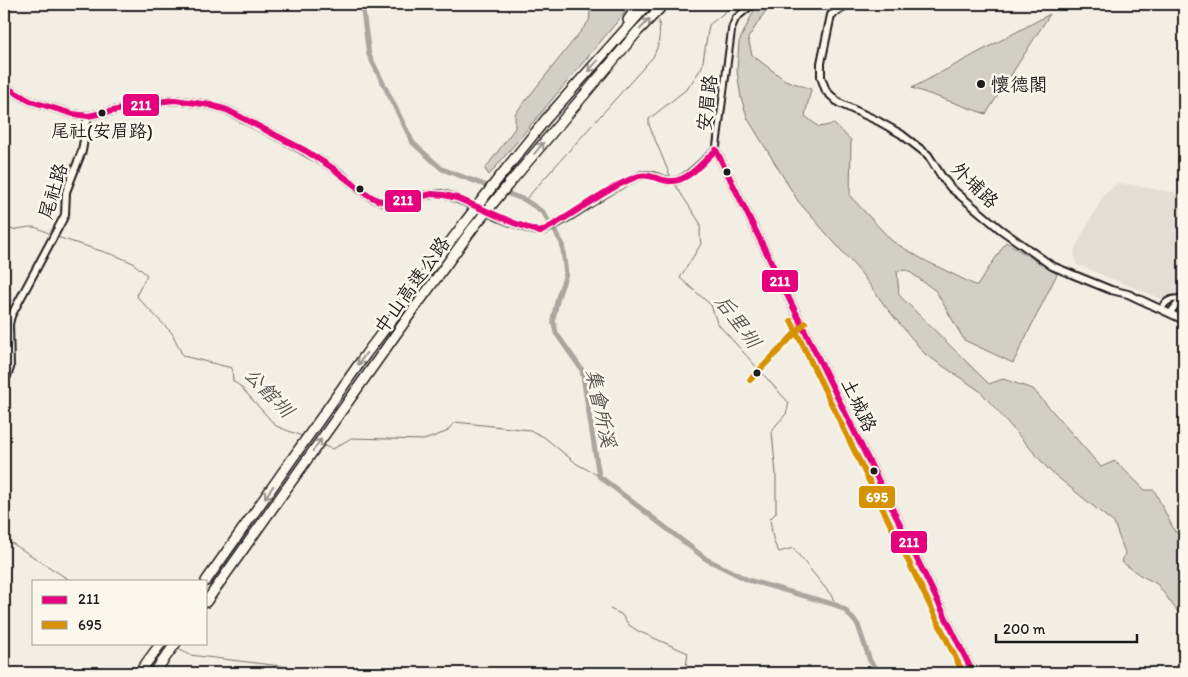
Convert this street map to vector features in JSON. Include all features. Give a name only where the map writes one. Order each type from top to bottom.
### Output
[{"type":"highway","points":[[616,40],[639,4]]},
{"type":"highway","name":"中山高速公路","points":[[207,580],[366,354],[465,222],[546,119],[648,4]]},
{"type":"highway","name":"中山高速公路","points":[[208,599],[406,320],[474,228],[638,31],[664,4]]},
{"type":"highway","points":[[139,673],[160,644]]},
{"type":"highway","points":[[154,673],[175,644]]},
{"type":"street","name":"安眉路","points":[[88,116],[175,100],[210,105],[227,110],[331,167],[370,197],[385,202],[403,202],[431,194],[442,194],[540,232],[556,225],[637,176],[654,175],[673,181],[685,178],[716,150],[732,27],[736,18],[753,4]]},
{"type":"street","name":"外埔路","points":[[848,4],[831,15],[821,63],[821,77],[826,91],[839,103],[901,134],[928,155],[951,188],[1000,229],[1052,266],[1111,290],[1128,294],[1184,320]]},
{"type":"street","points":[[4,86],[30,101],[73,114],[88,116]]},
{"type":"street","name":"尾社路","points":[[4,384],[10,368],[9,324],[11,316],[65,215],[66,192],[82,151],[88,116]]},
{"type":"street","name":"土城路","points":[[716,150],[973,673]]},
{"type":"street","points":[[1162,309],[1172,299],[1183,300]]},
{"type":"street","points":[[1170,313],[1183,300]]},
{"type":"shaded area","points":[[591,4],[632,4],[489,175],[485,169],[515,128],[515,114],[589,21]]},
{"type":"shaded area","points":[[757,4],[770,4],[748,38],[752,55],[785,80],[811,89],[805,116],[819,127],[834,124],[851,140],[850,196],[892,241],[924,260],[977,286],[1006,242],[1057,274],[1013,363],[964,340],[936,291],[907,270],[897,271],[899,295],[989,384],[1003,379],[1033,389],[1101,467],[1115,461],[1145,490],[1154,490],[1175,532],[1184,532],[1184,619],[1157,584],[1122,562],[1125,553],[1114,523],[1050,471],[980,391],[925,354],[885,306],[861,273],[798,201],[748,119],[741,98],[737,71],[739,42]]},
{"type":"shaded area","points":[[1050,14],[986,114],[912,88]]},
{"type":"shaded area","points":[[1118,183],[1184,194],[1184,308],[1076,264],[1074,250],[1104,194]]},
{"type":"waterway","name":"集會所溪","points":[[362,4],[369,55],[413,143],[442,169],[525,200],[543,212],[562,243],[566,274],[553,319],[556,333],[582,370],[599,476],[706,559],[748,580],[836,605],[845,610],[858,625],[870,661],[880,673]]},
{"type":"waterway","name":"后里圳","points":[[671,178],[649,125],[649,119],[688,88],[702,67],[709,25],[735,4]]},
{"type":"waterway","points":[[525,200],[653,57],[659,39],[659,21]]},
{"type":"waterway","name":"后里圳","points":[[674,183],[700,223],[701,244],[680,278],[711,305],[717,323],[789,403],[786,414],[772,432],[776,474],[776,513],[770,519],[775,544],[779,552],[793,548],[831,595],[836,605]]},
{"type":"waterway","name":"公館圳","points":[[4,228],[11,230],[34,227],[51,234]]},
{"type":"waterway","name":"公館圳","points":[[57,237],[133,263],[147,275],[137,294],[138,298],[172,333],[183,356],[232,368],[233,381],[240,386],[276,426],[304,437]]},
{"type":"waterway","name":"公館圳","points":[[321,445],[333,449],[351,438],[424,440],[446,432],[455,422],[530,430],[544,437],[577,464],[599,476]]},
{"type":"waterway","points":[[4,538],[69,580]]},
{"type":"waterway","points":[[610,609],[621,614],[629,625],[638,631],[688,653],[685,673]]},
{"type":"waterway","points":[[176,648],[190,655],[338,673]]},
{"type":"waterway","points":[[735,673],[739,671],[769,673]]},
{"type":"transit line","name":"211","points":[[4,86],[30,101],[73,114],[88,116],[175,100],[210,105],[227,110],[306,151],[377,200],[393,203],[432,194],[444,195],[457,198],[514,223],[540,232]]},
{"type":"transit line","name":"211","points":[[716,150],[973,673]]},
{"type":"transit line","name":"211","points":[[540,232],[623,182],[636,177],[650,176],[664,180],[679,180],[696,169],[716,150]]},
{"type":"transit line","name":"695","points":[[791,321],[963,673]]},
{"type":"transit line","name":"695","points":[[750,380],[805,323]]},
{"type":"place","name":"懷德閣","points":[[981,84]]},
{"type":"place","name":"尾社(安眉路)","points":[[102,113]]}]
